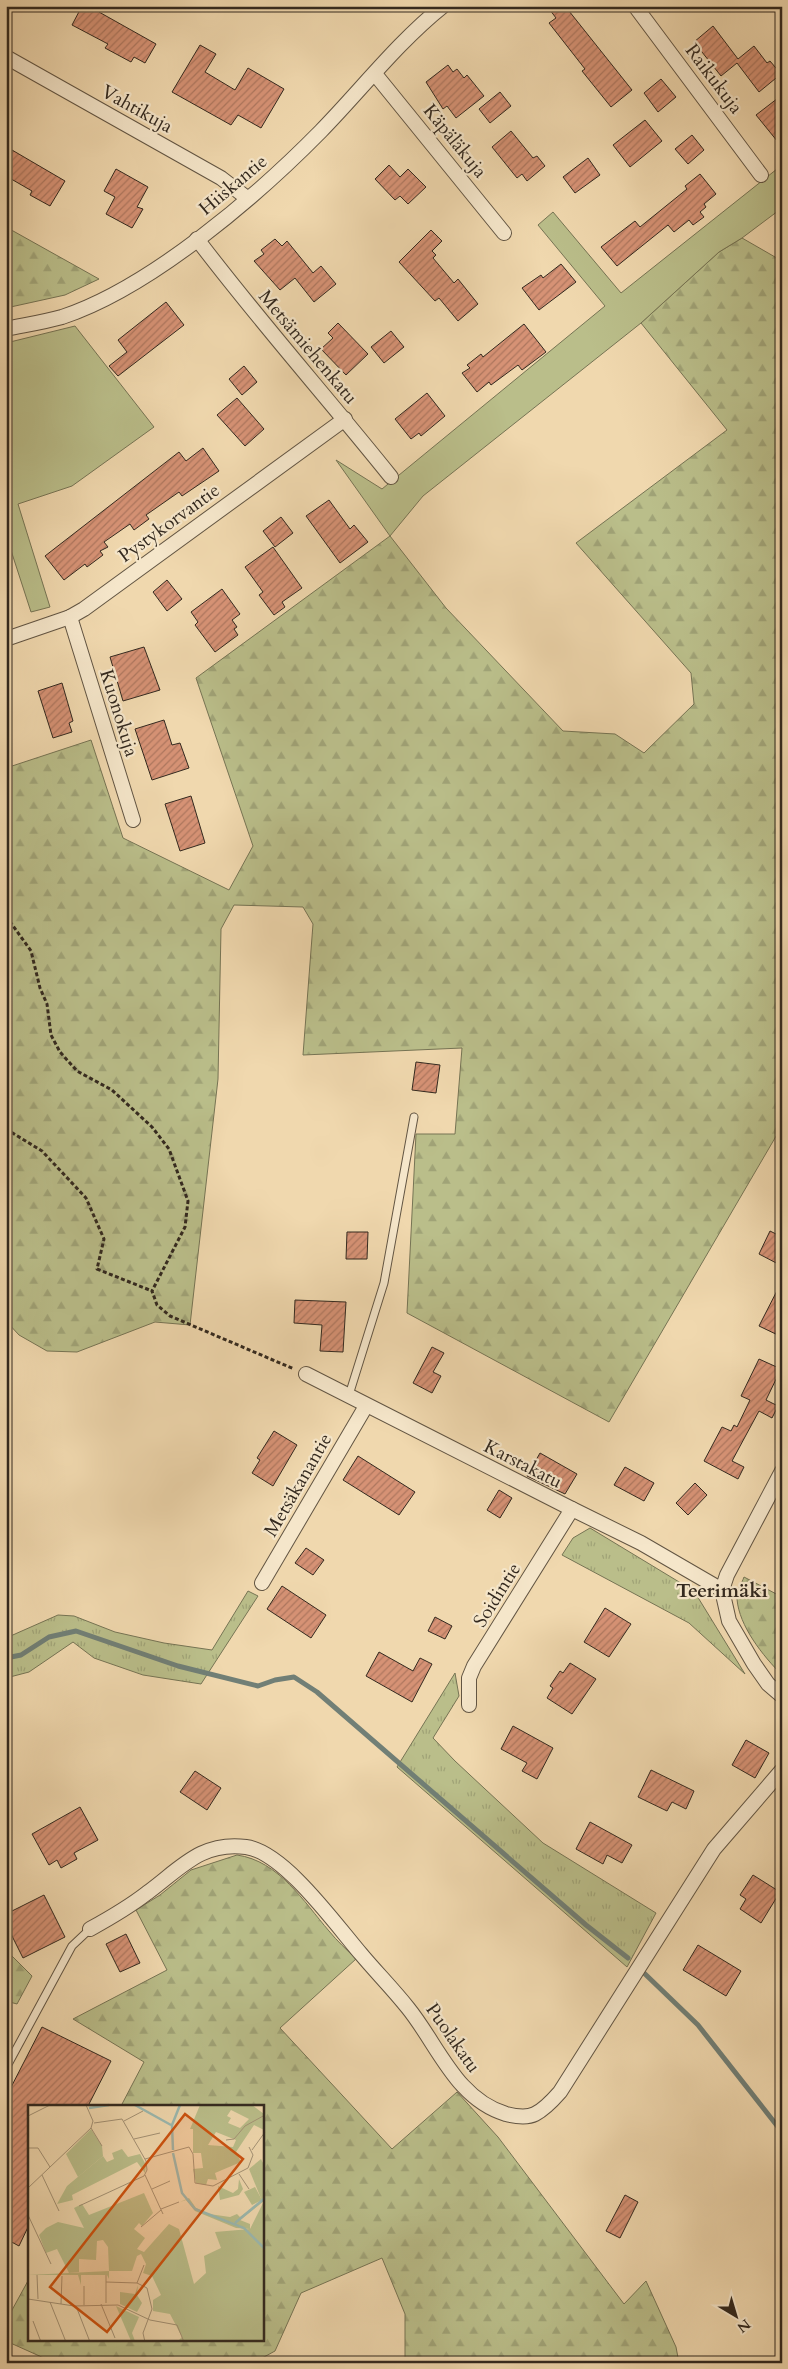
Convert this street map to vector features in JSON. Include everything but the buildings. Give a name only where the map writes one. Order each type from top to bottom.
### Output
[{"type":"street","name":"Raikukuja","points":[[635,6],[761,175]]},
{"type":"street","name":"Hiiskantie","points":[[6,329],[62,317],[92,304],[133,283],[197,239],[304,148],[375,74],[434,8]]},
{"type":"street","name":"Vahtikuja","points":[[6,57],[221,178],[247,198]]},
{"type":"street","name":"Käpäläkuja","points":[[375,74],[504,233]]},
{"type":"street","name":"Metsämiehenkatu","points":[[197,239],[259,320],[345,419],[391,477]]},
{"type":"street","name":"Pystykorvantie","points":[[6,639],[70,617],[345,419]]},
{"type":"street","name":"Kuonokuja","points":[[70,617],[134,820]]},
{"type":"street","name":"Karstakatu","points":[[306,1374],[349,1395],[366,1406],[641,1543],[722,1590]]},
{"type":"street","name":"Metsäkanantie","points":[[262,1583],[366,1406]]},
{"type":"street","points":[[782,1471],[727,1575],[722,1590],[730,1622],[740,1642],[768,1684],[782,1696]]},
{"type":"street","name":"Soidintie","points":[[469,1705],[469,1678],[474,1666],[572,1509]]},
{"type":"street","name":"Puolakatu","points":[[90,1930],[128,1908],[183,1864],[203,1852],[247,1847],[266,1855],[298,1881],[408,2007],[460,2084],[497,2111],[515,2117],[533,2115],[548,2105],[560,2092],[714,1849],[782,1770]]},
{"type":"lane","points":[[349,1395],[384,1282],[414,1117]]},
{"type":"lane","points":[[6,2068],[72,1946],[90,1930]]},
{"type":"path","points":[[6,916],[31,951],[40,988],[47,1004],[51,1035],[60,1052],[77,1070],[112,1090],[152,1127],[169,1148],[188,1201],[185,1227],[152,1291],[157,1305],[170,1316],[306,1374]]},
{"type":"path","points":[[6,1128],[42,1151],[86,1198],[104,1239],[97,1269],[152,1291]]},
{"type":"green space","points":[[782,165],[782,208],[742,238],[719,252],[641,323],[423,496],[390,536],[336,460],[382,489],[605,306],[538,225],[553,212],[621,293]]},
{"type":"green space","points":[[6,227],[99,279],[65,295],[6,308]]},
{"type":"green space","points":[[742,238],[782,261],[782,1126],[609,1422],[407,1313],[416,1134],[455,1134],[462,1048],[303,1055],[313,924],[303,907],[234,905],[221,929],[218,1079],[190,1325],[155,1322],[77,1352],[47,1351],[19,1335],[6,1321],[6,768],[91,740],[123,838],[229,890],[253,846],[196,678],[390,536],[446,608],[563,731],[615,734],[644,753],[694,704],[691,673],[576,543],[727,430],[641,323],[719,252]]},
{"type":"green space","points":[[75,326],[154,427],[72,486],[18,504],[50,607],[31,612],[6,535],[6,343]]},
{"type":"green space","points":[[590,1528],[694,1591],[745,1674],[689,1623],[562,1555],[573,1538]]},
{"type":"green space","points":[[744,1577],[782,1597],[782,1675],[760,1650],[742,1620],[737,1596]]},
{"type":"green space","points":[[248,1591],[258,1596],[201,1684],[143,1675],[94,1658],[73,1642],[29,1672],[6,1678],[6,1638],[58,1615],[74,1616],[115,1632],[164,1643],[212,1650]]},
{"type":"green space","points":[[455,1673],[459,1696],[433,1738],[543,1843],[656,1913],[627,1967],[397,1767]]},
{"type":"green space","points":[[237,1855],[266,1865],[289,1884],[332,1935],[356,1959],[280,2028],[392,2149],[457,2092],[498,2137],[624,2304],[646,2281],[676,2347],[679,2363],[405,2363],[405,2314],[382,2258],[301,2293],[275,2351],[253,2363],[55,2363],[6,2341],[6,2321],[28,2281],[28,2342],[264,2342],[264,2105],[122,2105],[144,2062],[73,2019],[167,1970],[136,1910],[160,1895],[191,1870]]},
{"type":"green space","points":[[6,1950],[32,1976],[17,2004],[6,2001]]},
{"type":"waterway","points":[[6,1658],[21,1655],[49,1637],[76,1631],[178,1666],[258,1686],[275,1680],[294,1677],[317,1692],[586,1925],[628,1958]]},
{"type":"waterway","points":[[644,1973],[698,2025],[782,2132]]},
{"type":"district","name":"Teerimäki","points":[[722,1590]]}]
